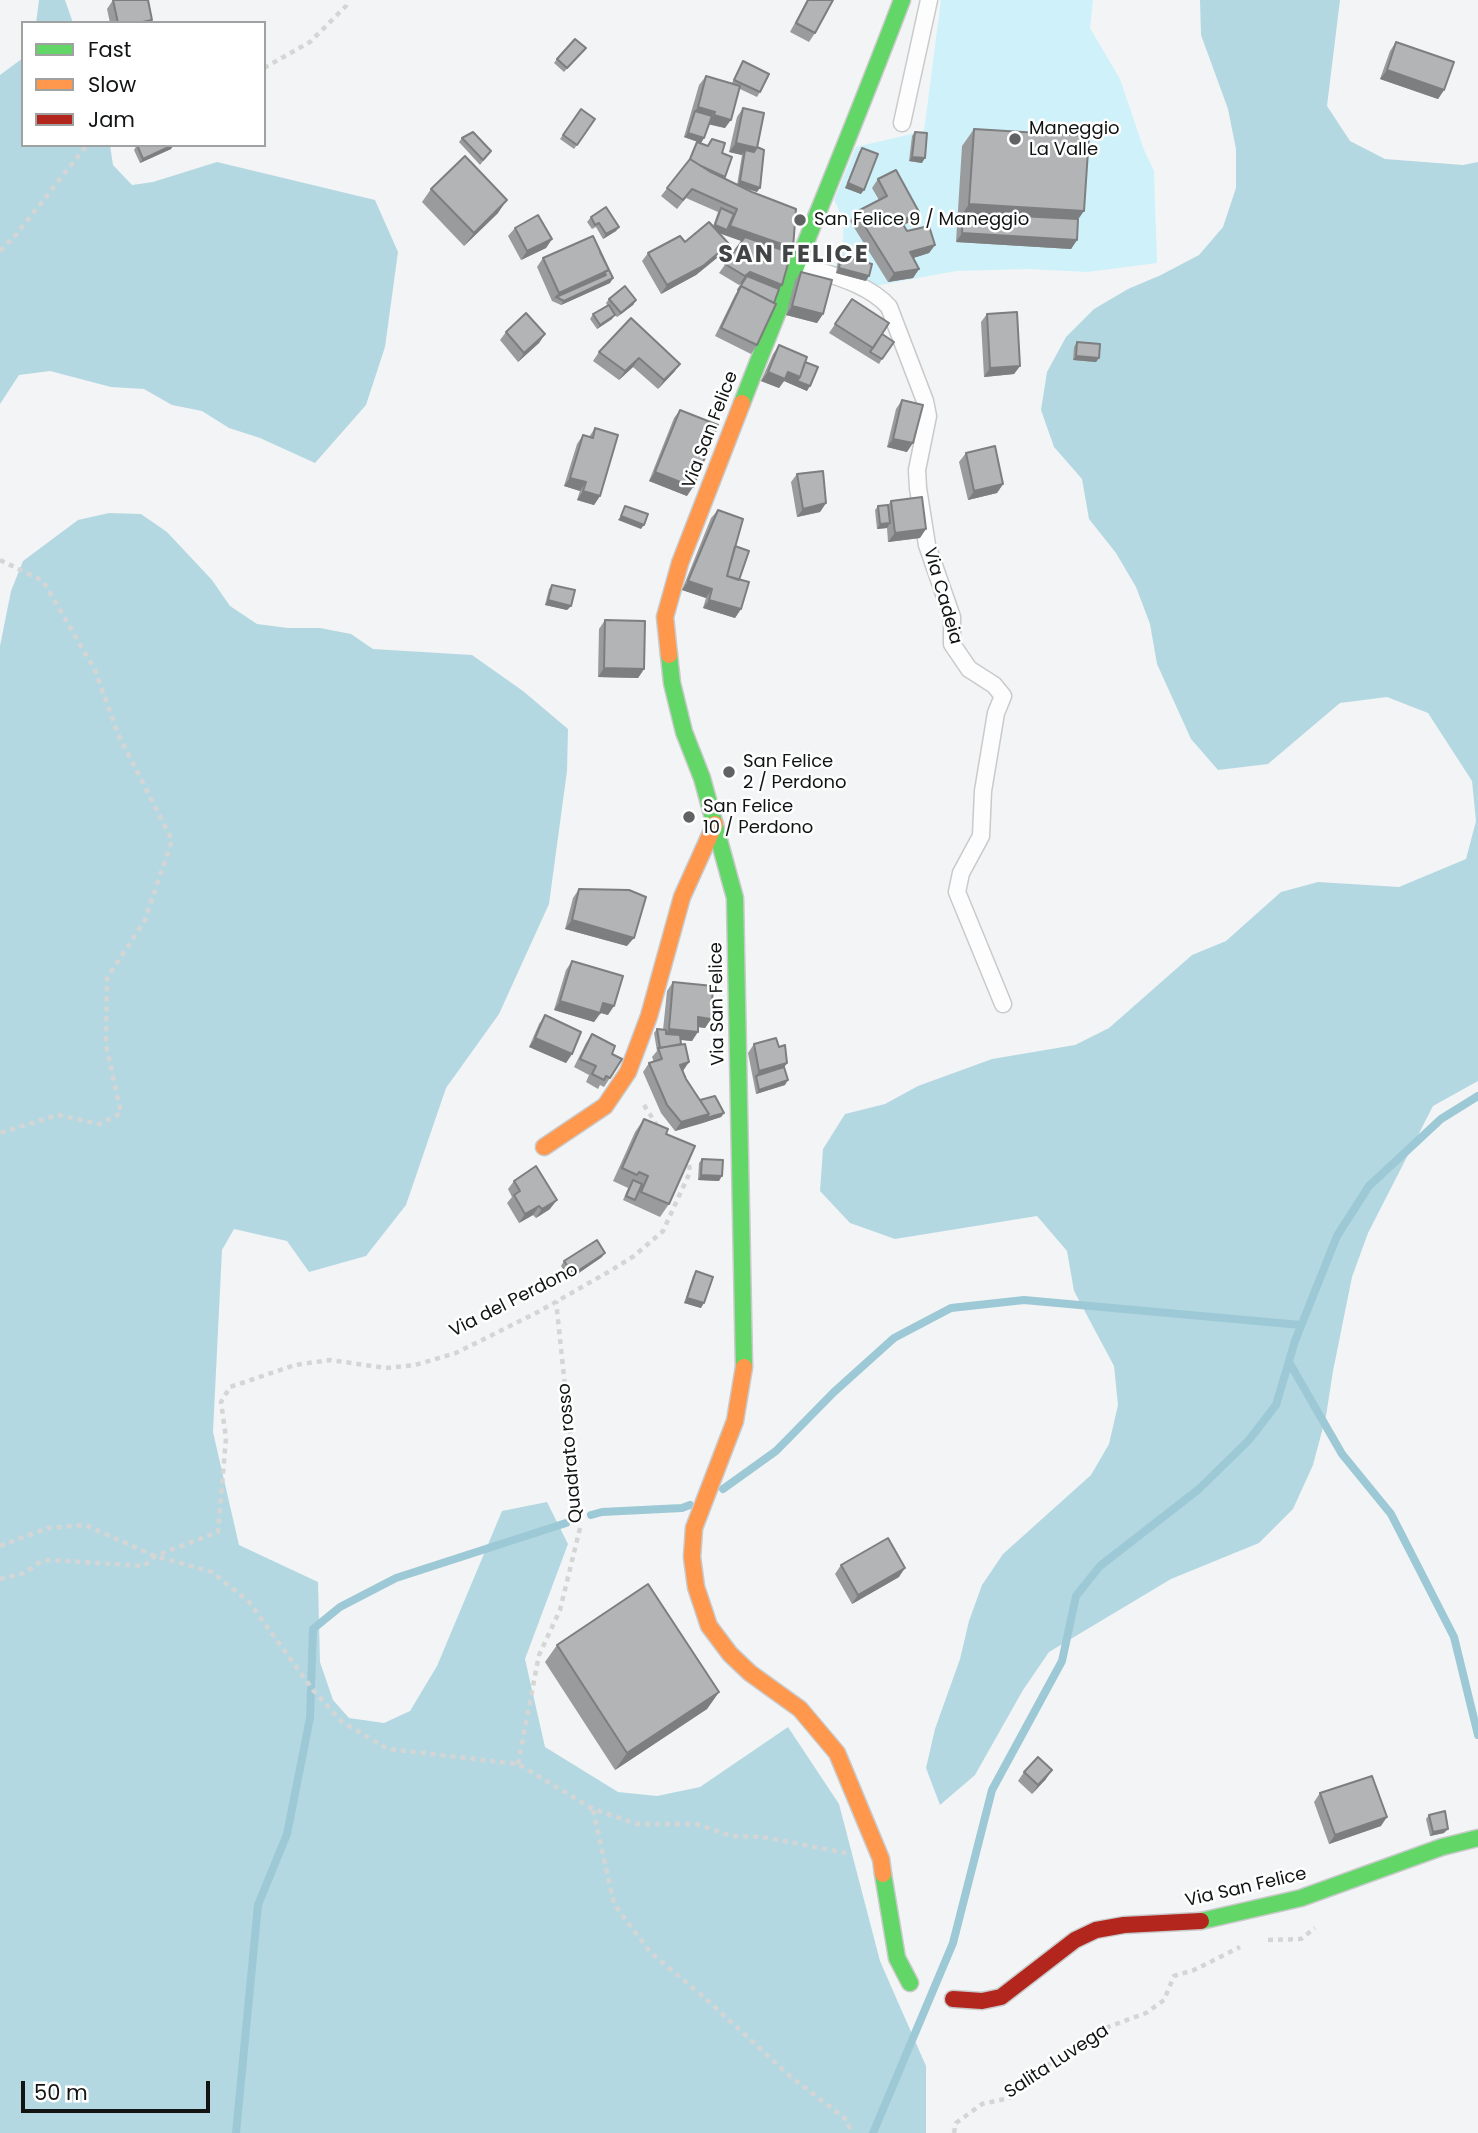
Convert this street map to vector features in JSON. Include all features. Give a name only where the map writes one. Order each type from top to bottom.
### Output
[{"type":"street","name":"Via San Felice","points":[[902,0],[850,136],[796,263],[680,563],[665,617],[672,683],[678,708],[684,732],[702,778],[735,898],[744,1375],[735,1420],[694,1528],[692,1557],[696,1587],[709,1626],[730,1654],[750,1673],[800,1709],[837,1753],[881,1858],[897,1958],[910,1983]]},
{"type":"street","points":[[544,1147],[605,1106],[628,1072],[649,1016],[682,897],[715,824]]},
{"type":"street","name":"Via San Felice","points":[[953,1999],[982,2001],[1001,1997],[1075,1940],[1096,1930],[1124,1925],[1200,1921],[1301,1898],[1442,1847],[1478,1838]]},
{"type":"lane","points":[[902,123],[929,0]]},
{"type":"lane","name":"Via Cadeia","points":[[796,263],[869,290],[881,298],[889,307],[925,401],[928,416],[917,470],[918,488],[927,545],[952,617],[952,644],[969,669],[994,685],[1003,696],[996,713],[983,791],[981,836],[961,873],[957,892],[1003,1004]]},
{"type":"path","points":[[266,67],[310,42],[346,6],[347,0]]},
{"type":"path","points":[[0,251],[85,147]]},
{"type":"path","points":[[0,560],[43,581],[95,670],[118,734],[172,840],[145,920],[107,978],[106,1045],[121,1113],[100,1124],[58,1115],[0,1133]]},
{"type":"path","points":[[628,1072],[647,1111],[664,1134]]},
{"type":"path","name":"Via del Perdono","points":[[0,1578],[25,1573],[41,1561],[144,1566],[155,1556],[218,1532],[226,1438],[221,1402],[230,1387],[295,1365],[330,1360],[386,1368],[415,1365],[456,1353],[590,1284],[626,1261],[663,1231],[690,1172],[688,1154]]},
{"type":"path","name":"Quadrato rosso","points":[[518,1764],[539,1655],[560,1610],[580,1528],[556,1301]]},
{"type":"path","points":[[0,1546],[48,1528],[85,1525],[155,1556],[212,1572],[249,1602],[313,1690],[342,1721],[388,1749],[518,1764],[593,1810],[637,1824],[696,1824],[732,1836],[763,1837],[881,1858]]},
{"type":"path","points":[[593,1810],[614,1904],[650,1952],[791,2077],[847,2120],[850,2133]]},
{"type":"path","points":[[1266,1940],[1301,1939],[1317,1927],[1310,1909],[1301,1898]]},
{"type":"path","name":"Salita Luvega","points":[[954,2133],[956,2123],[982,2105],[1009,2098],[1039,2071],[1103,2029],[1146,2013],[1164,2000],[1174,1976],[1194,1970],[1244,1945]]},
{"type":"shaded area","points":[[39,0],[65,0],[72,21],[36,21]]},
{"type":"shaded area","name":"Maneggio La Valle","points":[[941,0],[1093,0],[1090,28],[1120,79],[1144,150],[1154,171],[1157,263],[1087,272],[1028,269],[956,271],[874,286],[833,274],[843,237],[842,220],[834,200],[856,147],[924,131]]},
{"type":"shaded area","points":[[1200,0],[1340,0],[1327,106],[1350,141],[1385,159],[1463,165],[1478,162],[1478,1081],[1433,1106],[1368,1233],[1352,1277],[1326,1416],[1313,1465],[1293,1509],[1259,1543],[1171,1579],[1049,1652],[1023,1690],[975,1775],[940,1805],[926,1768],[935,1729],[982,1585],[1003,1554],[1091,1475],[1109,1444],[1118,1405],[1114,1366],[1074,1291],[1067,1251],[1037,1216],[895,1239],[850,1223],[820,1191],[823,1149],[845,1114],[885,1104],[918,1086],[992,1059],[1075,1045],[1109,1028],[1192,955],[1226,941],[1281,892],[1318,882],[1399,887],[1466,859],[1476,821],[1472,781],[1428,713],[1387,697],[1340,703],[1268,764],[1218,770],[1191,739],[1157,664],[1150,624],[1136,587],[1116,553],[1089,519],[1082,479],[1054,447],[1041,410],[1047,372],[1066,337],[1094,309],[1128,289],[1199,255],[1223,227],[1236,188],[1236,149],[1228,109],[1201,35]]},
{"type":"shaded area","points":[[21,59],[21,147],[110,147],[113,165],[132,185],[153,182],[217,162],[375,200],[398,252],[385,347],[366,405],[315,463],[260,438],[229,428],[202,411],[172,405],[144,389],[111,387],[50,371],[19,375],[0,404],[0,75]]},
{"type":"shaded area","points":[[109,513],[141,514],[167,532],[212,580],[230,606],[257,624],[320,628],[351,634],[373,649],[472,655],[523,691],[568,729],[567,771],[549,904],[499,1014],[446,1088],[406,1205],[366,1256],[309,1272],[287,1241],[234,1229],[222,1250],[213,1432],[239,1545],[318,1582],[320,1662],[333,1700],[349,1718],[384,1723],[410,1711],[437,1666],[502,1511],[547,1502],[568,1544],[525,1659],[545,1747],[618,1792],[657,1796],[700,1787],[788,1727],[839,1804],[880,1961],[926,2066],[926,2133],[0,2133],[0,646],[11,591],[23,561],[78,520]]},
{"type":"building","points":[[113,0],[148,0],[152,20],[118,21]]},
{"type":"building","points":[[808,0],[833,0],[815,33],[796,23]]},
{"type":"building","points":[[575,39],[586,48],[567,68],[557,59]]},
{"type":"building","points":[[1396,42],[1454,62],[1444,90],[1387,70]]},
{"type":"building","points":[[743,61],[769,74],[760,92],[734,80]]},
{"type":"building","points":[[706,76],[740,86],[731,120],[698,107]]},
{"type":"building","points":[[743,108],[764,113],[757,148],[736,143]]},
{"type":"building","points":[[581,109],[595,119],[577,145],[563,135]]},
{"type":"building","points":[[695,111],[712,116],[704,138],[688,133]]},
{"type":"building","points":[[974,129],[1089,136],[1084,211],[969,204]]},
{"type":"building","points":[[473,132],[491,151],[483,160],[462,138]]},
{"type":"building","points":[[915,132],[927,133],[925,158],[912,157]]},
{"type":"building","points":[[712,139],[725,143],[722,153],[732,157],[725,177],[690,159],[697,142],[708,146]]},
{"type":"building","points":[[138,147],[169,147],[143,159]]},
{"type":"building","points":[[757,147],[764,150],[760,188],[740,181],[745,150],[754,152]]},
{"type":"building","points":[[862,148],[878,154],[864,190],[848,183]]},
{"type":"building","points":[[465,156],[507,200],[474,233],[431,189]]},
{"type":"building","points":[[690,159],[752,192],[796,209],[793,248],[730,226],[737,209],[692,189],[683,200],[667,188]]},
{"type":"building","points":[[896,170],[919,212],[901,221],[907,231],[929,226],[935,245],[910,252],[919,269],[894,273],[856,212],[887,196],[878,179]]},
{"type":"building","points":[[606,207],[619,227],[606,234],[599,223],[595,225],[591,217]]},
{"type":"building","points":[[721,208],[734,214],[727,230],[715,225]]},
{"type":"building","points":[[963,213],[1078,219],[1077,240],[962,233]]},
{"type":"building","points":[[538,215],[552,239],[527,251],[515,228]]},
{"type":"building","points":[[709,222],[729,244],[703,266],[667,285],[648,253],[680,236],[685,242]]},
{"type":"building","points":[[593,236],[609,270],[559,293],[543,258]]},
{"type":"building","points":[[745,237],[791,253],[782,285],[750,272],[745,276],[725,264]]},
{"type":"building","points":[[841,256],[872,264],[869,276],[839,268]]},
{"type":"building","points":[[609,270],[613,278],[564,301],[556,297],[606,275],[604,272]]},
{"type":"building","points":[[801,272],[832,280],[823,314],[792,306]]},
{"type":"building","points":[[747,276],[779,289],[774,303],[741,286],[738,290]]},
{"type":"building","points":[[625,286],[636,300],[621,313],[609,299]]},
{"type":"building","points":[[741,286],[776,304],[757,345],[721,328]]},
{"type":"building","points":[[852,299],[889,323],[873,348],[835,324]]},
{"type":"building","points":[[609,305],[615,315],[600,325],[593,314]]},
{"type":"building","points":[[1017,312],[1020,366],[990,368],[987,314]]},
{"type":"building","points":[[526,313],[545,334],[524,353],[506,332]]},
{"type":"building","points":[[631,318],[680,364],[664,380],[639,358],[625,371],[599,352]]},
{"type":"building","points":[[882,334],[894,342],[882,359],[870,352]]},
{"type":"building","points":[[1077,342],[1100,344],[1099,358],[1076,356]]},
{"type":"building","points":[[779,345],[807,357],[800,377],[788,372],[785,379],[768,372]]},
{"type":"building","points":[[805,362],[818,367],[810,386],[797,381]]},
{"type":"building","points":[[902,400],[923,405],[913,443],[893,439]]},
{"type":"building","points":[[680,410],[718,425],[693,487],[655,472]]},
{"type":"building","points":[[595,428],[618,435],[600,496],[583,491],[586,482],[570,478],[583,435],[593,438]]},
{"type":"building","points":[[995,446],[1003,484],[974,491],[966,453]]},
{"type":"building","points":[[823,471],[826,503],[803,509],[797,474]]},
{"type":"building","points":[[922,497],[926,529],[895,533],[891,501]]},
{"type":"building","points":[[888,505],[890,523],[880,524],[878,506]]},
{"type":"building","points":[[625,506],[648,514],[644,525],[621,516]]},
{"type":"building","points":[[718,510],[743,519],[727,576],[749,582],[741,609],[709,600],[712,589],[688,581]]},
{"type":"building","points":[[735,546],[749,551],[739,580],[727,576]]},
{"type":"building","points":[[552,585],[575,590],[571,606],[548,600]]},
{"type":"building","points":[[605,620],[645,621],[644,669],[604,668]]},
{"type":"building","points":[[579,889],[629,890],[646,897],[634,938],[572,920]]},
{"type":"building","points":[[572,961],[623,976],[614,1006],[603,1003],[600,1013],[560,1001]]},
{"type":"building","points":[[673,982],[713,986],[711,1019],[698,1017],[698,1032],[669,1029]]},
{"type":"building","points":[[545,1015],[581,1032],[572,1054],[535,1038]]},
{"type":"building","points":[[657,1029],[666,1030],[666,1034],[680,1035],[681,1044],[660,1048]]},
{"type":"building","points":[[592,1034],[615,1046],[612,1054],[622,1059],[610,1078],[606,1076],[604,1080],[592,1074],[596,1066],[580,1059]]},
{"type":"building","points":[[776,1038],[779,1047],[785,1045],[787,1063],[759,1071],[754,1044]]},
{"type":"building","points":[[685,1044],[689,1062],[680,1065],[709,1114],[681,1122],[667,1105],[649,1063],[662,1059],[658,1048]]},
{"type":"building","points":[[784,1067],[788,1080],[759,1090],[756,1076]]},
{"type":"building","points":[[715,1096],[724,1113],[706,1118],[709,1114],[700,1100]]},
{"type":"building","points":[[644,1119],[668,1129],[666,1134],[695,1146],[669,1204],[641,1192],[648,1176],[639,1172],[637,1175],[622,1168]]},
{"type":"building","points":[[702,1159],[723,1160],[722,1176],[701,1175]]},
{"type":"building","points":[[536,1166],[557,1200],[542,1209],[539,1206],[525,1214],[514,1195],[520,1191],[514,1181]]},
{"type":"building","points":[[633,1180],[642,1184],[635,1200],[626,1196]]},
{"type":"building","points":[[597,1240],[605,1253],[573,1274],[564,1261]]},
{"type":"building","points":[[696,1271],[713,1277],[704,1303],[687,1298]]},
{"type":"building","points":[[888,1538],[905,1568],[858,1595],[841,1565]]},
{"type":"building","points":[[648,1584],[719,1692],[627,1753],[557,1645]]},
{"type":"building","points":[[1038,1757],[1052,1770],[1038,1785],[1024,1772]]},
{"type":"building","points":[[1372,1776],[1387,1817],[1335,1835],[1320,1793]]},
{"type":"building","points":[[1445,1811],[1448,1829],[1433,1832],[1429,1815]]},
{"type":"waterway","points":[[873,2133],[953,1943],[992,1790],[1062,1661],[1076,1596],[1100,1566],[1199,1489],[1249,1440],[1276,1405],[1295,1341],[1337,1236],[1369,1186],[1441,1119],[1478,1096]]},
{"type":"waterway","points":[[723,1489],[776,1451],[834,1392],[894,1338],[951,1308],[1024,1300],[1301,1325]]},
{"type":"waterway","points":[[1289,1362],[1342,1454],[1391,1514],[1454,1637],[1478,1735]]},
{"type":"waterway","points":[[591,1515],[602,1512],[682,1508],[690,1505]]},
{"type":"waterway","points":[[236,2133],[258,1905],[287,1834],[310,1718],[313,1629],[340,1607],[396,1578],[566,1523]]},
{"type":"traffic: fast","points":[[742,403],[902,0]]},
{"type":"traffic: fast","points":[[669,655],[672,683],[684,732],[702,778],[735,898],[744,1367]]},
{"type":"traffic: fast","points":[[1201,1921],[1301,1898],[1442,1847],[1478,1838]]},
{"type":"traffic: fast","points":[[883,1874],[897,1958],[910,1983]]},
{"type":"traffic: slow","points":[[669,655],[665,617],[680,563],[742,403]]},
{"type":"traffic: slow","points":[[544,1147],[605,1106],[628,1072],[649,1016],[682,897],[715,824]]},
{"type":"traffic: slow","points":[[744,1367],[735,1421],[694,1528],[692,1557],[696,1587],[709,1626],[730,1654],[750,1673],[800,1709],[837,1753],[881,1859],[883,1874]]},
{"type":"traffic: jam","points":[[953,1999],[982,2001],[1001,1997],[1075,1940],[1096,1930],[1124,1925],[1201,1921]]},
{"type":"place","name":"Maneggio La Valle","points":[[1015,139]]},
{"type":"place","name":"San Felice 9 / Maneggio","points":[[800,220]]},
{"type":"place","name":"San Felice 2 / Perdono","points":[[729,772]]},
{"type":"place","name":"San Felice 10 / Perdono","points":[[689,817]]},
{"type":"district","name":"SAN FELICE","points":[[794,256]]}]
